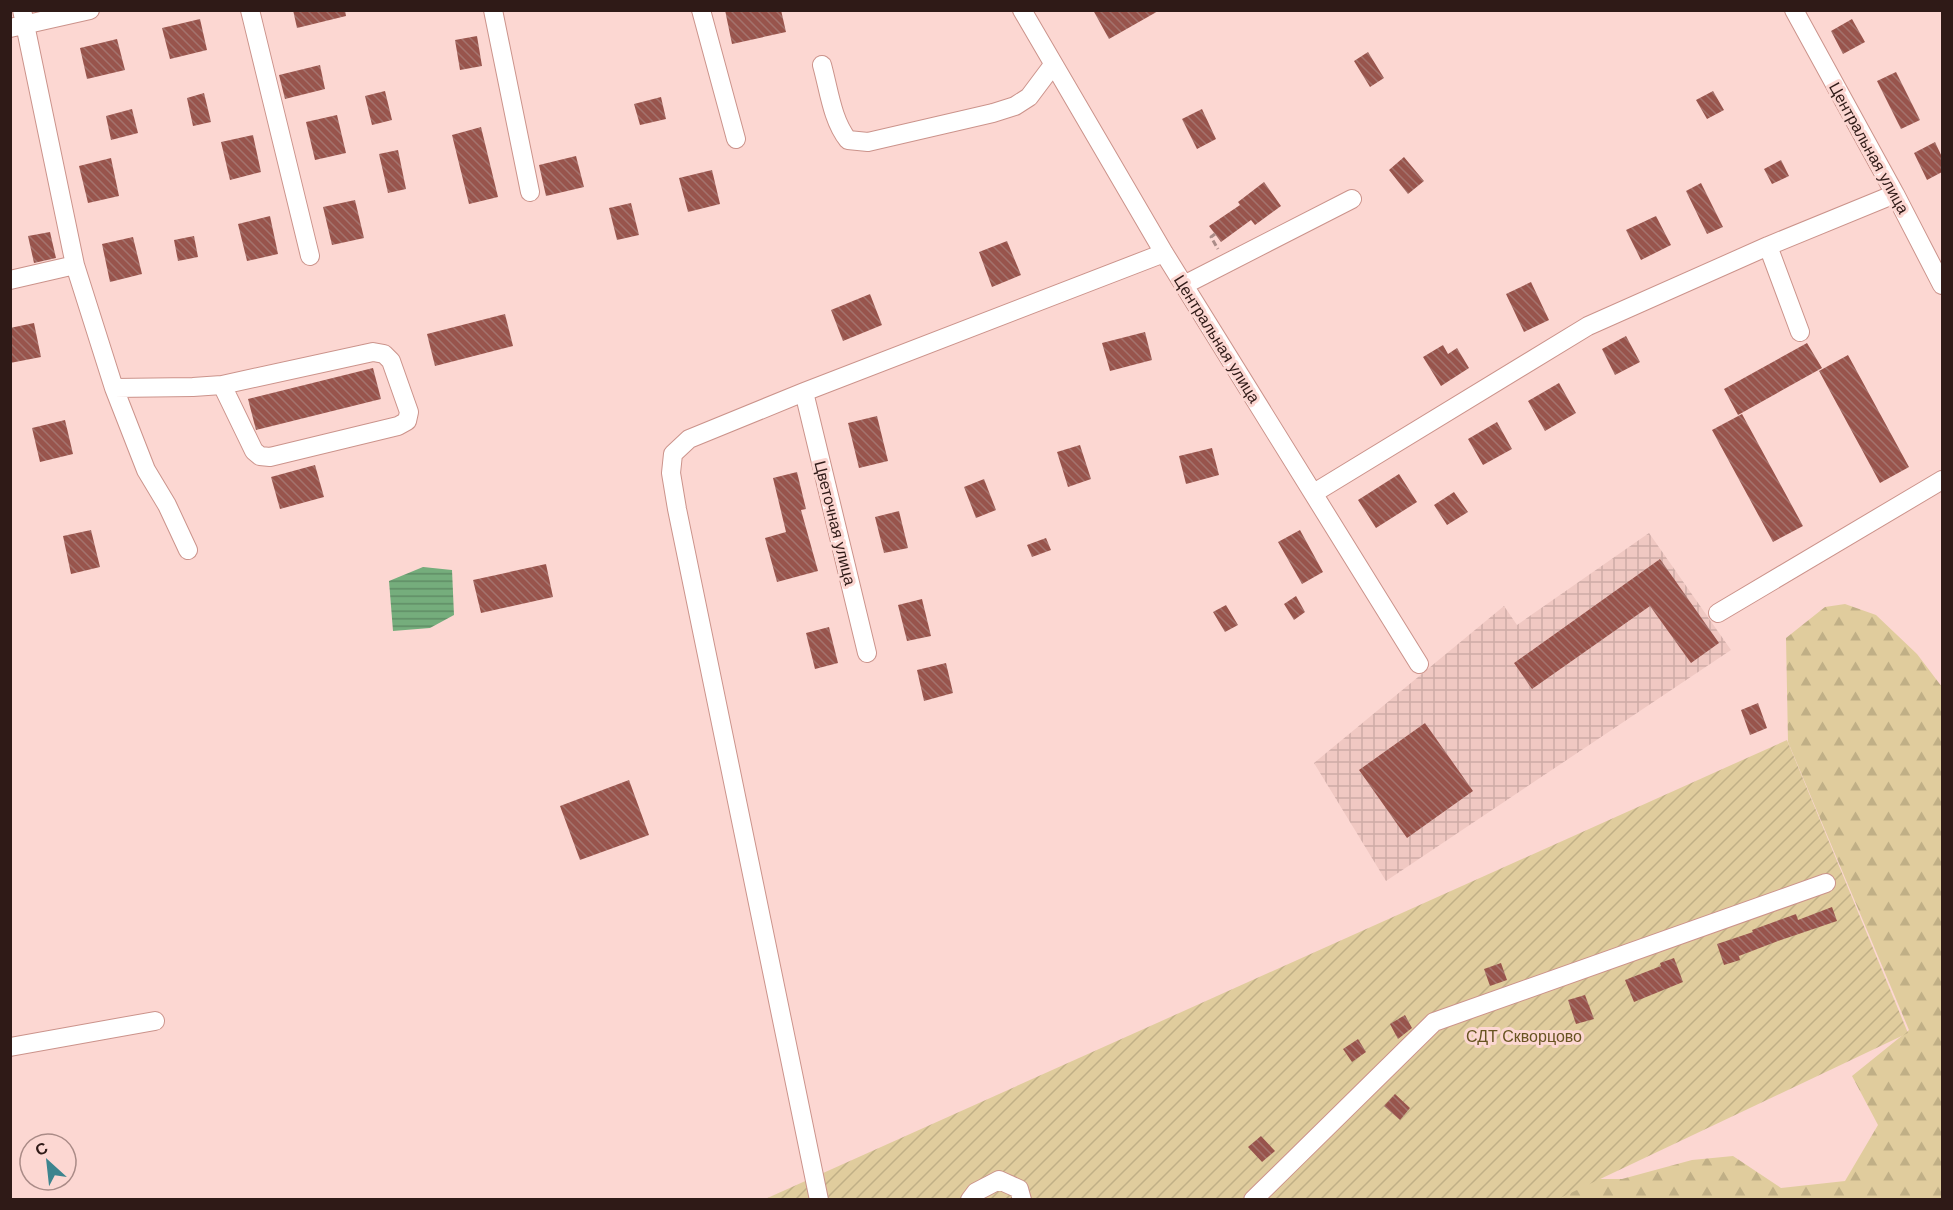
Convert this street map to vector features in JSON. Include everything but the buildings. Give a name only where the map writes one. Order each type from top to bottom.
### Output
[{"type":"street","points":[[90,10],[20,21],[75,265],[114,388],[146,470],[167,505],[189,550]]},
{"type":"street","points":[[250,10],[310,256]]},
{"type":"street","points":[[493,10],[530,192]]},
{"type":"street","points":[[701,10],[736,139]]},
{"type":"street","name":"Центральная улица","points":[[1022,10],[1164,253],[1419,664]]},
{"type":"street","name":"Центральная улица","points":[[1794,10],[1940,274]]},
{"type":"street","points":[[822,65],[836,119],[842,132],[848,140],[868,142],[1015,106],[1029,97],[1053,64]]},
{"type":"street","points":[[1314,494],[1588,326],[1768,246],[1895,194]]},
{"type":"street","points":[[1184,285],[1352,199]]},
{"type":"street","points":[[1768,246],[1800,332]]},
{"type":"street","points":[[819,1200],[677,509],[671,473],[673,454],[689,440],[804,392],[1164,253]]},
{"type":"street","points":[[10,280],[75,265]]},
{"type":"street","points":[[114,388],[222,385],[373,352],[384,354],[391,361],[409,412],[407,421],[398,426],[270,457],[260,456],[254,451],[222,385]]},
{"type":"street","name":"Цветочная улица","points":[[804,392],[867,653]]},
{"type":"street","points":[[1718,613],[1942,480]]},
{"type":"street","points":[[1253,1200],[1434,1022],[1826,883]]},
{"type":"street","points":[[10,1047],[155,1021]]},
{"type":"street","points":[[970,1200],[976,1192],[999,1180],[1019,1189],[1022,1200]]},
{"type":"shaded area","points":[[1649,533],[1731,650],[1386,881],[1314,763],[1504,606],[1517,625]]},
{"type":"shaded area","points":[[423,567],[452,570],[454,615],[430,628],[393,631],[389,581]]},
{"type":"green space","points":[[1845,604],[1876,615],[1917,654],[1942,687],[1942,1199],[1481,1200],[1575,1179],[1622,1179],[1692,1160],[1733,1156],[1781,1188],[1845,1181],[1878,1125],[1852,1076],[1909,1030],[1788,742],[1786,638],[1825,607]]},
{"type":"green space","name":"СДТ Скворцово","points":[[1787,740],[1908,1033],[1558,1199],[763,1200]]}]
